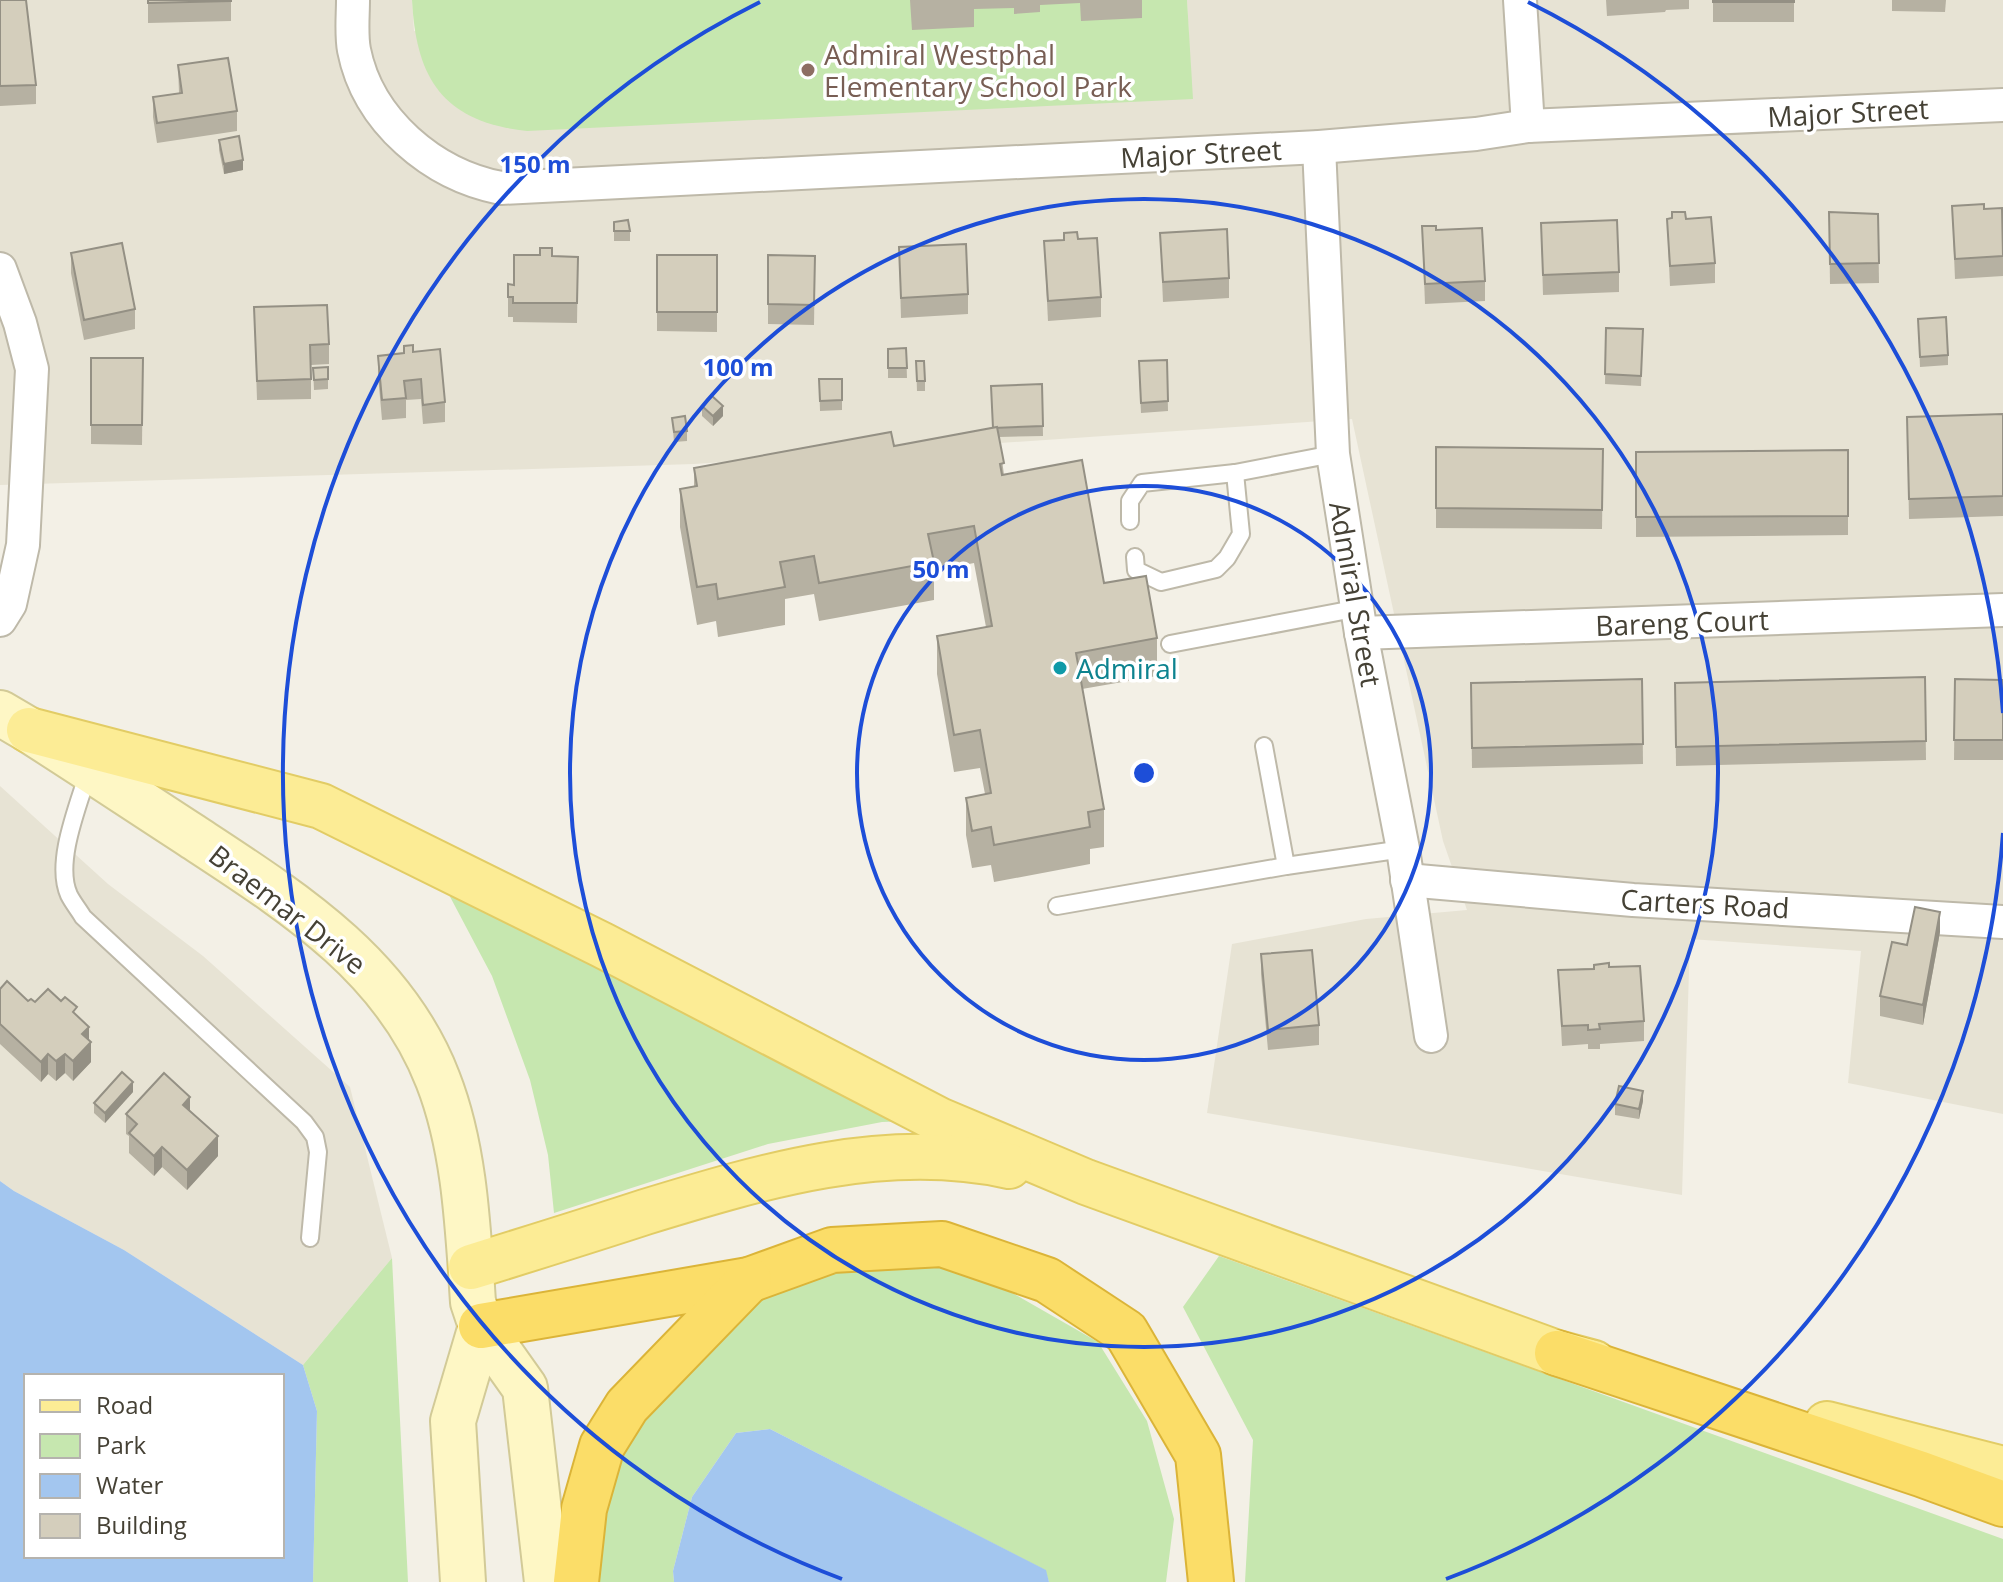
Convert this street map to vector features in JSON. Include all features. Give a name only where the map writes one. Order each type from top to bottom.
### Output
[{"type":"highway","points":[[481,1326],[749,1280],[832,1250],[942,1244],[1047,1280],[1126,1332],[1198,1455],[1211,1582]]},
{"type":"highway","points":[[576,1582],[584,1509],[602,1446],[627,1406],[749,1280]]},
{"type":"highway","points":[[1557,1353],[2003,1504]]},
{"type":"main road","name":"Braemar Drive","points":[[15,722],[257,879],[346,947],[384,985],[416,1033],[439,1081],[458,1152],[473,1302],[481,1326],[525,1388],[547,1582]]},
{"type":"main road","points":[[15,722],[321,806],[616,952],[939,1120],[1086,1182],[1557,1353],[2003,1469]]},
{"type":"main road","points":[[471,1267],[753,1178],[869,1158],[981,1160],[1086,1182]]},
{"type":"main road","name":"Braemar Drive","points":[[463,1582],[453,1421],[481,1326]]},
{"type":"street","name":"Major Street","points":[[353,0],[354,49],[369,92],[394,129],[434,162],[461,177],[501,188],[1319,147],[1476,134],[1528,126],[2003,105]]},
{"type":"street","points":[[1520,0],[1528,126]]},
{"type":"street","name":"Admiral Street","points":[[1319,147],[1333,454],[1405,865],[1431,1036]]},
{"type":"street","points":[[0,269],[20,323],[32,369],[23,545],[10,604],[0,620]]},
{"type":"street","name":"Bareng Court","points":[[1360,621],[2003,610]]},
{"type":"street","name":"Carters Road","points":[[1405,865],[1633,900],[2003,922]]},
{"type":"lane","points":[[1130,521],[1130,501],[1142,483],[1235,473],[1333,454]]},
{"type":"lane","points":[[1135,557],[1136,570],[1161,582],[1216,569],[1227,558],[1241,534],[1235,473]]},
{"type":"lane","points":[[1170,644],[1360,621]]},
{"type":"lane","points":[[1264,746],[1286,866]]},
{"type":"lane","points":[[89,769],[66,847],[64,877],[69,894],[83,917],[304,1122],[315,1137],[318,1152],[310,1238]]},
{"type":"lane","points":[[1057,906],[1286,866],[1405,865]]},
{"type":"shaded area","points":[[0,0],[412,0],[414,31],[1192,99],[1187,0],[2003,0],[2003,1114],[1848,1083],[1861,951],[1690,939],[1682,1195],[1207,1113],[1232,944],[1366,919],[1467,910],[1443,841],[1352,419],[694,464],[0,485]]},
{"type":"shaded area","points":[[0,786],[108,884],[203,956],[350,1087],[392,1258],[303,1365],[124,1250],[0,1181]]},
{"type":"green space","name":"Admiral Westphal Elementary School Park","points":[[412,0],[1187,0],[1193,99],[527,131],[475,118],[455,107],[440,92],[428,74],[420,53]]},
{"type":"green space","points":[[447,891],[939,1120],[882,1122],[768,1144],[554,1213],[548,1155],[530,1080],[492,976]]},
{"type":"green space","points":[[1219,1256],[2003,1539],[2003,1582],[1245,1582],[1253,1440],[1183,1307]]},
{"type":"green space","points":[[392,1258],[408,1582],[313,1582],[317,1411],[303,1365]]},
{"type":"green space","points":[[826,1263],[960,1263],[1098,1342],[1147,1421],[1174,1519],[1166,1582],[1049,1582],[1045,1570],[770,1429],[736,1433],[692,1497],[673,1571],[674,1582],[591,1582],[596,1468],[720,1303]]},
{"type":"water","points":[[0,1181],[124,1250],[303,1365],[317,1411],[313,1582],[0,1582]]},
{"type":"water","points":[[770,1429],[1046,1570],[1049,1582],[674,1582],[673,1571],[692,1497],[736,1433]]},
{"type":"building","points":[[0,0],[26,0],[36,85],[0,86]]},
{"type":"building","points":[[148,0],[231,0],[231,1],[148,3]]},
{"type":"building","points":[[1794,0],[1794,2],[1713,2]]},
{"type":"building","points":[[228,58],[237,111],[157,123],[153,97],[182,93],[178,65]]},
{"type":"building","points":[[239,136],[243,160],[224,164],[219,140]]},
{"type":"building","points":[[1984,204],[1984,209],[2002,208],[2003,256],[1955,259],[1952,206]]},
{"type":"building","points":[[1672,212],[1685,212],[1686,219],[1711,217],[1715,263],[1670,266],[1667,219],[1672,218]]},
{"type":"building","points":[[1829,212],[1878,214],[1879,263],[1830,264]]},
{"type":"building","points":[[628,220],[630,231],[614,231],[614,222]]},
{"type":"building","points":[[1617,220],[1619,272],[1543,275],[1541,223]]},
{"type":"building","points":[[1422,226],[1436,226],[1436,230],[1482,228],[1485,281],[1425,284]]},
{"type":"building","points":[[1227,229],[1229,278],[1163,282],[1160,233]]},
{"type":"building","points":[[1077,232],[1078,239],[1097,238],[1101,297],[1048,301],[1044,241],[1064,240],[1064,233]]},
{"type":"building","points":[[122,243],[135,309],[84,320],[71,253]]},
{"type":"building","points":[[966,244],[968,294],[901,298],[899,247]]},
{"type":"building","points":[[540,248],[552,248],[552,256],[578,257],[577,303],[513,303],[513,297],[508,297],[508,284],[514,285],[514,255],[540,255]]},
{"type":"building","points":[[657,255],[717,255],[717,312],[657,312]]},
{"type":"building","points":[[768,255],[815,256],[814,305],[768,304]]},
{"type":"building","points":[[327,305],[329,344],[310,345],[311,379],[257,381],[254,307]]},
{"type":"building","points":[[1946,317],[1948,355],[1920,357],[1918,319]]},
{"type":"building","points":[[1606,328],[1643,329],[1641,376],[1605,374]]},
{"type":"building","points":[[413,345],[413,352],[440,349],[445,402],[423,405],[421,379],[404,381],[406,398],[382,400],[378,356],[404,353],[404,346]]},
{"type":"building","points":[[906,348],[907,368],[888,368],[888,349]]},
{"type":"building","points":[[91,358],[143,358],[142,425],[91,425]]},
{"type":"building","points":[[1167,360],[1168,401],[1141,403],[1139,361]]},
{"type":"building","points":[[916,361],[924,361],[925,381],[917,381]]},
{"type":"building","points":[[328,367],[328,379],[314,380],[313,368]]},
{"type":"building","points":[[819,379],[842,379],[842,400],[820,401]]},
{"type":"building","points":[[1042,384],[1043,426],[993,428],[991,386]]},
{"type":"building","points":[[712,396],[723,406],[713,416],[702,406]]},
{"type":"building","points":[[2003,414],[2003,496],[1909,499],[1907,417]]},
{"type":"building","points":[[685,416],[687,431],[674,432],[672,418]]},
{"type":"building","name":"Admiral","points":[[997,427],[1004,463],[1000,464],[1002,475],[1082,460],[1104,583],[1146,576],[1157,638],[1076,653],[1104,809],[1088,812],[1090,827],[994,845],[991,827],[972,831],[966,798],[991,793],[980,730],[954,735],[937,636],[992,626],[974,526],[928,534],[934,562],[819,583],[814,556],[780,562],[785,587],[718,599],[716,584],[697,587],[680,489],[697,486],[694,468],[891,432],[894,446]]},
{"type":"building","points":[[1436,447],[1603,449],[1602,510],[1436,508]]},
{"type":"building","points":[[1848,450],[1848,516],[1636,517],[1636,452]]},
{"type":"building","points":[[1925,677],[1926,741],[1676,747],[1675,683]]},
{"type":"building","points":[[1642,679],[1643,744],[1472,748],[1471,683]]},
{"type":"building","points":[[1955,679],[2003,680],[2003,740],[1954,740]]},
{"type":"building","points":[[1915,907],[1940,912],[1923,1005],[1880,996],[1892,942],[1907,945]]},
{"type":"building","points":[[1312,950],[1319,1025],[1268,1030],[1261,954]]},
{"type":"building","points":[[1609,963],[1609,967],[1640,966],[1644,1021],[1599,1024],[1600,1029],[1588,1030],[1588,1025],[1562,1026],[1558,970],[1594,969],[1594,965]]},
{"type":"building","points":[[7,981],[28,1001],[31,999],[35,1002],[48,989],[61,1001],[65,997],[77,1007],[73,1012],[89,1027],[82,1034],[91,1042],[73,1061],[65,1054],[56,1061],[48,1054],[41,1062],[0,1024],[0,989]]},
{"type":"building","points":[[122,1072],[133,1082],[105,1113],[94,1103]]},
{"type":"building","points":[[164,1073],[190,1097],[183,1105],[218,1136],[187,1170],[162,1147],[154,1156],[129,1133],[137,1124],[126,1114]]},
{"type":"building","points":[[1619,1086],[1643,1091],[1639,1109],[1615,1104]]},
{"type":"place","name":"Admiral Westphal Elementary School Park","points":[[808,70]]},
{"type":"place","name":"Admiral","points":[[1060,668]]}]
